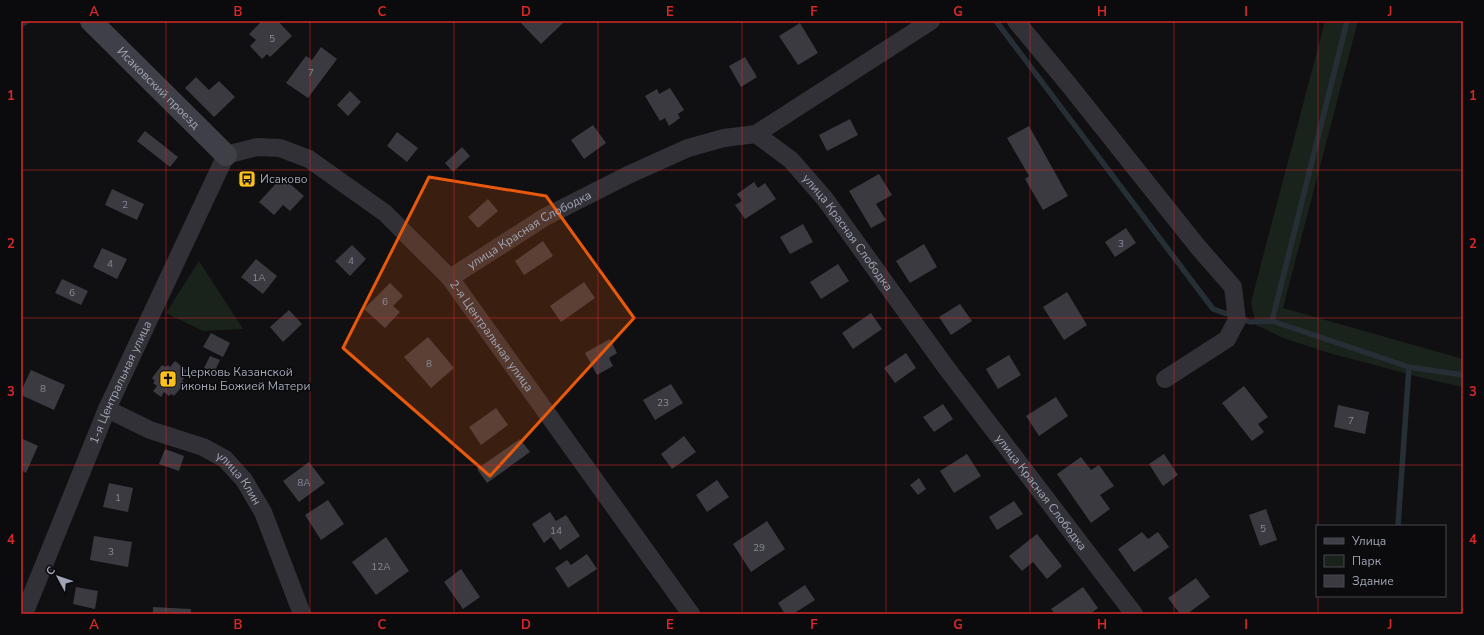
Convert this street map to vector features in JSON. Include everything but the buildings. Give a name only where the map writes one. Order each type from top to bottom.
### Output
[{"type":"street","name":"Исаковский проезд","points":[[91,21],[226,155]]},
{"type":"street","points":[[756,134],[931,21]]},
{"type":"street","points":[[1016,21],[1198,247],[1233,287],[1237,320],[1227,339],[1165,379]]},
{"type":"street","name":"улица Красная Слободка","points":[[450,278],[545,217],[628,174],[688,148],[724,138],[756,134],[791,160],[825,199],[945,366],[1134,614]]},
{"type":"street","name":"2-я Центральная улица","points":[[226,155],[257,147],[280,148],[309,158],[386,213],[450,278],[691,614]]},
{"type":"street","name":"1-я Центральная улица","points":[[24,614],[107,409],[226,155]]},
{"type":"street","name":"улица Клин","points":[[107,409],[150,430],[203,447],[225,459],[244,480],[262,512],[302,614]]},
{"type":"highlighted area","points":[[429,177],[546,196],[634,318],[490,476],[343,348]]},
{"type":"green space","points":[[1325,21],[1358,21],[1283,308],[1463,359],[1463,387],[1329,353],[1283,338],[1256,325],[1251,302]]},
{"type":"green space","points":[[199,261],[243,329],[203,331],[166,313]]},
{"type":"waterway","points":[[21,25],[27,21]]},
{"type":"waterway","points":[[996,21],[1213,309],[1250,322],[1272,321],[1409,367],[1463,375]]},
{"type":"waterway","points":[[1272,321],[1347,21]]},
{"type":"waterway","points":[[1398,525],[1409,367]]},
{"type":"place","name":"Исаково","points":[[247,179]]},
{"type":"place","name":"Церковь Казанской иконы Божией Матери","points":[[168,379]]}]
